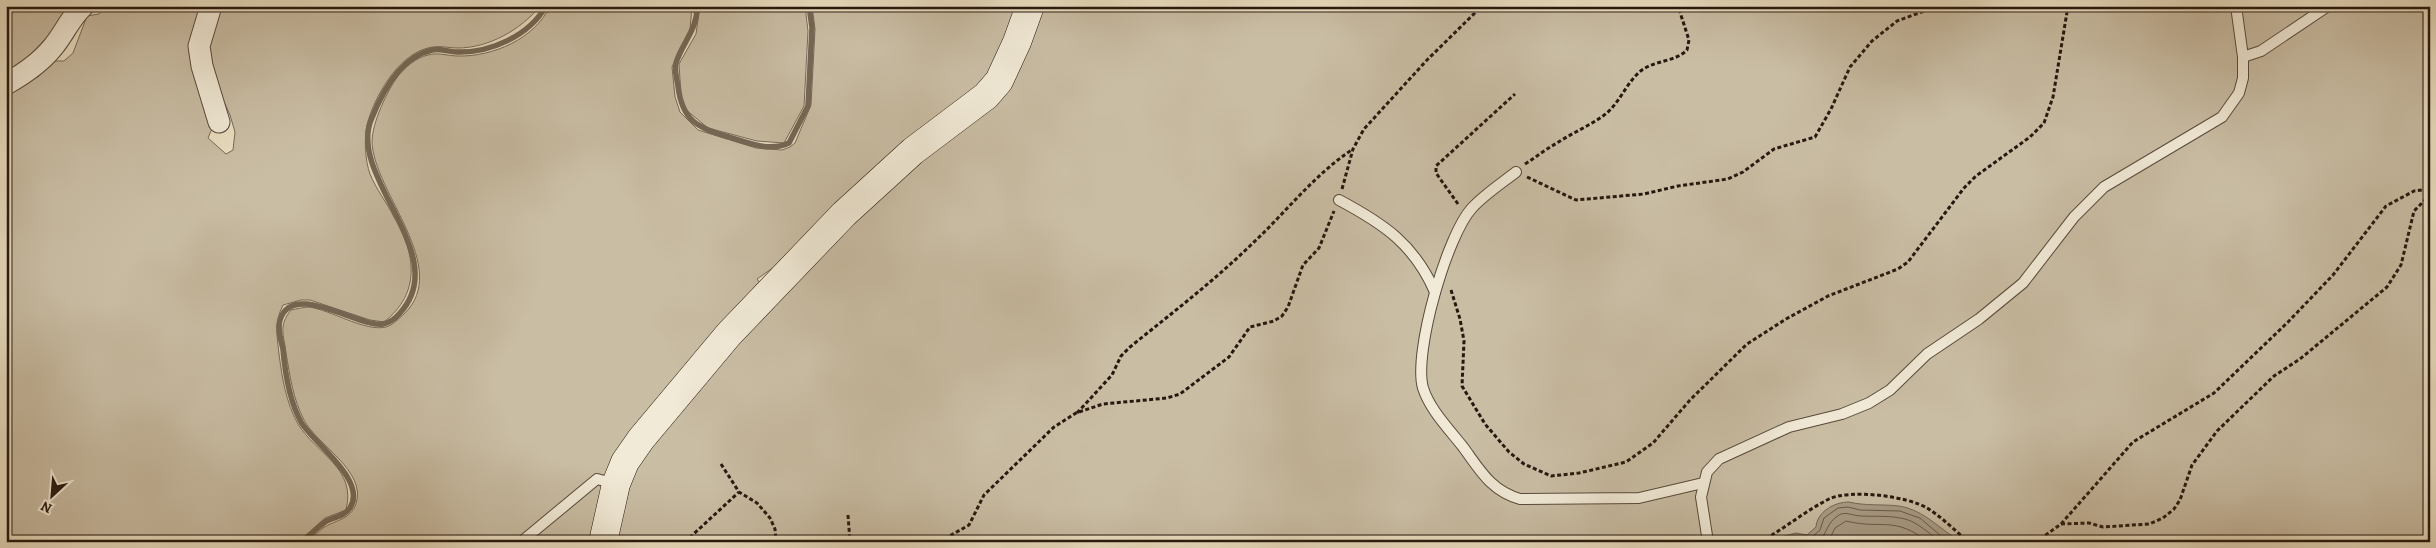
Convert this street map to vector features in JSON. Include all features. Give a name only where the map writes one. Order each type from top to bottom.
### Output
[{"type":"street","points":[[6,84],[20,76],[52,48],[76,13],[84,6]]},
{"type":"street","points":[[211,6],[199,46],[202,66],[219,122]]},
{"type":"street","points":[[603,542],[616,484],[625,462],[641,439],[736,327],[844,214],[913,151],[986,96],[999,81],[1017,42],[1030,6]]},
{"type":"lane","points":[[1708,542],[1702,497],[1703,483],[1707,472],[1719,459],[1789,427],[1842,414],[1869,403],[1890,390],[1927,354],[1979,319],[2023,283],[2074,217],[2104,187],[2222,117],[2239,94],[2243,78],[2243,57],[2236,6]]},
{"type":"lane","points":[[2243,57],[2260,51],[2328,6]]},
{"type":"lane","points":[[1516,172],[1472,208],[1442,270],[1435,292],[1420,378],[1433,408],[1490,483],[1506,495],[1520,498],[1639,498],[1703,483]]},
{"type":"lane","points":[[1339,200],[1368,216],[1394,234],[1418,259],[1435,292]]},
{"type":"lane","points":[[521,542],[597,480],[616,484]]},
{"type":"path","points":[[939,542],[969,525],[984,495],[1054,427],[1076,413],[1103,404],[1167,398],[1180,394],[1229,357],[1250,327],[1274,321],[1282,316],[1288,307],[1303,265],[1319,248],[1339,200],[1353,149],[1364,129],[1427,60],[1482,6]]},
{"type":"path","points":[[1678,6],[1689,40],[1687,50],[1674,58],[1644,68],[1635,75],[1613,107],[1603,116],[1556,143],[1516,172],[1576,200],[1644,194],[1678,186],[1728,180],[1743,172],[1774,149],[1814,137],[1830,110],[1850,67],[1872,41],[1897,21],[1938,6]]},
{"type":"path","points":[[1442,270],[1460,319],[1464,341],[1462,386],[1485,424],[1509,452],[1524,464],[1551,476],[1579,473],[1626,462],[1653,443],[1690,400],[1747,344],[1786,319],[1828,296],[1898,269],[1908,262],[1964,188],[1976,176],[2039,129],[2053,97],[2068,6]]},
{"type":"path","points":[[1467,216],[1436,173],[1436,166],[1515,94]]},
{"type":"path","points":[[1076,413],[1112,375],[1121,356],[1130,347],[1206,286],[1289,209],[1311,184],[1337,160],[1353,149]]},
{"type":"path","points":[[2027,542],[2043,537],[2061,524],[2133,442],[2214,393],[2288,322],[2333,275],[2386,206],[2414,192],[2430,189]]},
{"type":"path","points":[[2061,524],[2089,523],[2103,527],[2149,524],[2163,518],[2174,509],[2180,500],[2192,465],[2217,431],[2274,376],[2300,360],[2387,287],[2400,266],[2414,211],[2430,195]]},
{"type":"path","points":[[721,464],[739,492],[757,503],[770,518],[775,528],[776,542]]},
{"type":"path","points":[[685,542],[739,492]]},
{"type":"path","points":[[1760,542],[1829,499],[1843,495],[1864,494],[1914,502],[1927,508],[1969,542]]},
{"type":"path","points":[[848,515],[850,542]]},
{"type":"shaded area","points":[[6,6],[77,6],[6,80]]},
{"type":"shaded area","points":[[107,6],[202,6],[214,124],[208,138],[226,154],[233,150],[235,132],[230,115],[210,71],[206,40],[221,6],[540,6],[514,30],[492,41],[469,47],[432,47],[417,52],[397,68],[375,102],[366,131],[368,168],[375,185],[401,231],[410,259],[409,286],[404,299],[396,311],[384,322],[370,320],[310,300],[301,300],[283,305],[280,311],[277,335],[283,381],[290,407],[306,435],[333,462],[340,472],[346,483],[348,495],[346,510],[325,518],[298,542],[6,542],[6,89],[23,79],[38,77],[54,61],[64,61],[73,53],[87,16],[99,14]]},
{"type":"shaded area","points":[[550,6],[692,6],[690,30],[672,67],[675,97],[680,112],[698,130],[756,148],[782,150],[795,143],[811,105],[815,29],[812,6],[1021,6],[996,70],[780,263],[757,279],[762,286],[819,252],[970,118],[1039,6],[2430,6],[2430,542],[309,542],[323,528],[346,517],[350,513],[356,504],[357,492],[354,480],[348,470],[310,429],[300,412],[289,370],[283,336],[284,321],[291,310],[307,307],[318,309],[358,324],[378,328],[389,326],[404,314],[416,295],[420,275],[407,230],[376,162],[372,142],[377,117],[385,98],[398,76],[415,60],[432,54],[458,56],[485,53],[511,44],[534,28]]},
{"type":"shaded area","points":[[700,6],[805,6],[808,31],[804,106],[784,143],[757,141],[708,128],[685,109],[681,95],[679,64],[696,34]]},
{"type":"water","points":[[1849,502],[1899,506],[1914,510],[1952,536],[1955,542],[1782,542],[1784,536],[1796,533],[1807,535],[1816,527],[1819,517],[1823,512],[1832,506]]},
{"type":"waterway","points":[[303,542],[325,522],[348,511],[354,497],[345,474],[307,430],[297,414],[286,377],[279,331],[280,320],[287,309],[298,304],[327,308],[358,319],[383,324],[400,313],[413,290],[415,267],[408,242],[373,166],[368,143],[371,120],[375,109],[394,77],[411,60],[432,50],[470,52],[508,41],[530,26],[546,6]]},
{"type":"waterway","points":[[697,6],[695,22],[675,66],[683,107],[693,121],[700,126],[718,134],[767,147],[782,146],[789,143],[808,106],[812,28],[809,6]]}]
